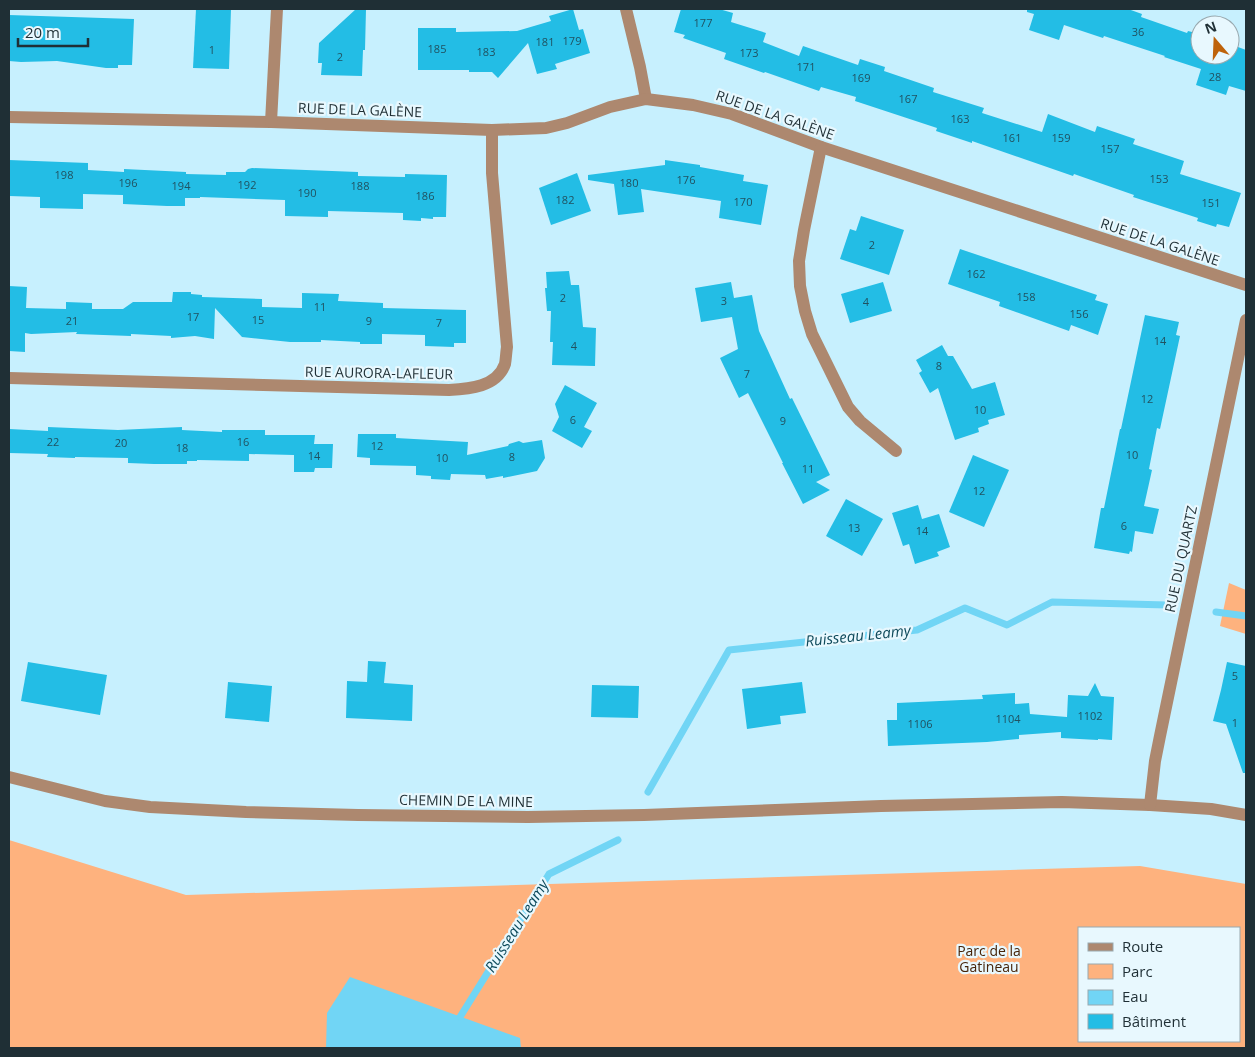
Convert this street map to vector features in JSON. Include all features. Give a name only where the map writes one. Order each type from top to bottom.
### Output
[{"type":"street","points":[[271,122],[277,9]]},
{"type":"street","points":[[626,9],[646,99]]},
{"type":"street","name":"RUE DE LA GALÈNE","points":[[9,117],[271,122],[492,130],[546,128],[567,123],[610,107],[646,99],[693,105],[732,114],[821,147],[1246,286]]},
{"type":"street","name":"RUE AURORA-LAFLEUR","points":[[9,378],[449,390],[467,389],[484,385],[498,376],[505,364],[507,348],[492,173],[492,130]]},
{"type":"street","points":[[821,147],[799,261],[800,286],[805,311],[812,334],[848,407],[860,421],[896,451]]},
{"type":"street","name":"RUE DU QUARTZ","points":[[1150,805],[1155,761],[1246,320]]},
{"type":"street","name":"CHEMIN DE LA MINE","points":[[9,777],[105,801],[150,807],[256,812],[528,817],[644,816],[795,809],[1062,802],[1211,809],[1246,815]]},
{"type":"green space","points":[[1229,583],[1246,590],[1246,634],[1220,626]]},
{"type":"green space","name":"Parc de la Gatineau","points":[[9,840],[186,895],[1140,866],[1246,884],[1246,1048],[9,1048]]},
{"type":"water","points":[[350,977],[520,1038],[521,1048],[326,1048],[327,1013]]},
{"type":"building","points":[[196,9],[231,9],[229,69],[193,68]]},
{"type":"building","points":[[356,9],[366,9],[362,76],[321,75],[322,63],[318,63],[319,43]]},
{"type":"building","points":[[573,9],[579,30],[583,29],[590,53],[555,64],[557,69],[537,74],[528,43],[498,78],[492,72],[418,70],[418,28],[456,28],[456,32],[517,31],[551,21],[549,16]]},
{"type":"building","points":[[681,9],[719,9],[733,13],[731,22],[766,33],[763,42],[799,56],[803,46],[858,65],[860,59],[885,67],[884,71],[934,88],[933,92],[984,108],[982,113],[1042,132],[1048,114],[1095,132],[1097,126],[1135,139],[1133,144],[1184,161],[1180,174],[1241,193],[1229,227],[1217,224],[1216,227],[1197,221],[1198,218],[1133,197],[1134,195],[1074,174],[1073,176],[972,141],[972,143],[936,131],[937,128],[855,101],[856,97],[821,87],[819,91],[724,59],[726,53],[683,38],[685,35],[674,32]]},
{"type":"building","points":[[1027,9],[1128,9],[1142,14],[1141,17],[1187,33],[1190,32],[1190,65],[1240,65],[1240,48],[1246,50],[1246,91],[1229,86],[1226,95],[1196,85],[1201,69],[1104,36],[1103,38],[1064,25],[1059,40],[1029,30],[1034,14],[1027,12]]},
{"type":"building","points":[[9,15],[134,19],[132,65],[118,65],[118,68],[106,68],[57,61],[9,61]]},
{"type":"building","points":[[9,160],[88,163],[88,170],[124,172],[124,169],[226,175],[226,172],[245,172],[252,168],[358,172],[358,176],[405,177],[405,174],[447,175],[446,217],[421,218],[421,221],[403,220],[403,213],[328,211],[328,217],[285,216],[285,200],[200,197],[185,198],[185,206],[167,206],[123,204],[123,195],[83,194],[83,209],[40,208],[40,197],[9,196]]},
{"type":"building","points":[[665,160],[700,165],[700,167],[744,175],[743,181],[768,185],[761,225],[719,218],[721,201],[641,189],[644,212],[618,215],[614,184],[588,180],[588,175],[665,165]]},
{"type":"building","points":[[577,173],[591,211],[551,225],[539,188]]},
{"type":"building","points":[[861,216],[904,230],[889,275],[840,259],[850,229],[856,231]]},
{"type":"building","points":[[960,249],[1097,295],[1095,300],[1108,304],[1098,335],[1071,325],[1069,331],[999,306],[1000,302],[948,284]]},
{"type":"building","points":[[569,271],[571,285],[579,285],[583,327],[596,328],[595,366],[552,365],[553,342],[550,342],[551,311],[547,311],[546,272]]},
{"type":"building","points":[[731,282],[734,298],[752,295],[759,331],[790,399],[792,398],[830,475],[816,482],[830,490],[803,504],[748,393],[739,398],[720,358],[738,349],[732,317],[701,322],[695,288]]},
{"type":"building","points":[[883,282],[892,311],[850,323],[841,294]]},
{"type":"building","points":[[9,286],[27,287],[26,308],[66,309],[66,302],[92,303],[92,309],[123,309],[133,302],[172,302],[173,292],[191,292],[191,294],[202,295],[202,297],[262,299],[262,307],[302,308],[302,293],[339,294],[338,301],[383,303],[383,308],[466,310],[466,343],[454,343],[454,347],[425,346],[425,335],[382,334],[382,344],[321,340],[321,342],[290,342],[242,337],[215,308],[214,339],[195,336],[171,338],[171,336],[131,334],[131,336],[76,334],[77,332],[25,333],[25,352],[9,351]]},
{"type":"building","points":[[1145,315],[1179,322],[1176,335],[1180,336],[1160,429],[1157,428],[1149,469],[1152,470],[1144,506],[1159,509],[1153,534],[1135,531],[1132,552],[1130,551],[1129,554],[1094,548],[1101,508],[1104,508]]},
{"type":"building","points":[[942,345],[948,356],[953,356],[972,389],[995,382],[1005,415],[988,420],[989,424],[978,428],[979,432],[955,440],[938,388],[930,393],[919,373],[922,371],[916,360]]},
{"type":"building","points":[[565,385],[597,403],[584,427],[592,431],[582,448],[552,431],[559,417],[555,404]]},
{"type":"building","points":[[48,427],[118,430],[182,427],[182,430],[222,432],[222,430],[265,430],[265,435],[315,435],[314,444],[333,444],[332,468],[315,468],[314,472],[294,472],[294,455],[249,454],[249,461],[197,460],[187,461],[187,464],[154,464],[128,463],[128,458],[47,457],[48,454],[9,453],[9,429],[48,431]]},
{"type":"building","points":[[358,434],[396,434],[396,438],[468,442],[467,455],[508,446],[519,441],[523,443],[542,440],[545,458],[537,471],[503,478],[503,476],[486,479],[485,475],[451,474],[450,480],[431,479],[431,476],[416,475],[416,466],[370,465],[370,458],[357,457]]},
{"type":"building","points":[[973,455],[1009,470],[984,527],[949,512]]},
{"type":"building","points":[[846,499],[883,519],[862,556],[826,536]]},
{"type":"building","points":[[918,505],[922,519],[939,514],[950,547],[937,552],[939,556],[915,564],[909,544],[903,546],[892,513]]},
{"type":"building","points":[[368,661],[386,662],[384,683],[413,685],[412,721],[346,718],[347,681],[367,682]]},
{"type":"building","points":[[28,662],[107,675],[100,715],[21,701]]},
{"type":"building","points":[[1227,662],[1246,666],[1246,773],[1243,773],[1226,724],[1213,721]]},
{"type":"building","points":[[228,682],[272,686],[269,722],[225,718]]},
{"type":"building","points":[[802,682],[806,713],[780,716],[781,724],[747,729],[742,689]]},
{"type":"building","points":[[1095,683],[1101,696],[1114,697],[1112,740],[1061,738],[1061,732],[1019,735],[1019,739],[987,742],[888,746],[887,720],[897,720],[897,703],[983,699],[982,695],[1015,693],[1015,704],[1029,703],[1030,714],[1067,717],[1068,695],[1088,696]]},
{"type":"building","points":[[592,685],[639,686],[638,718],[591,717]]},
{"type":"waterway","name":"Ruisseau Leamy","points":[[648,792],[729,650],[917,630],[965,608],[1007,625],[1052,602],[1167,605]]},
{"type":"waterway","name":"Ruisseau Leamy","points":[[1216,612],[1246,616]]},
{"type":"waterway","name":"Ruisseau Leamy","points":[[460,1017],[549,874],[618,840]]}]
